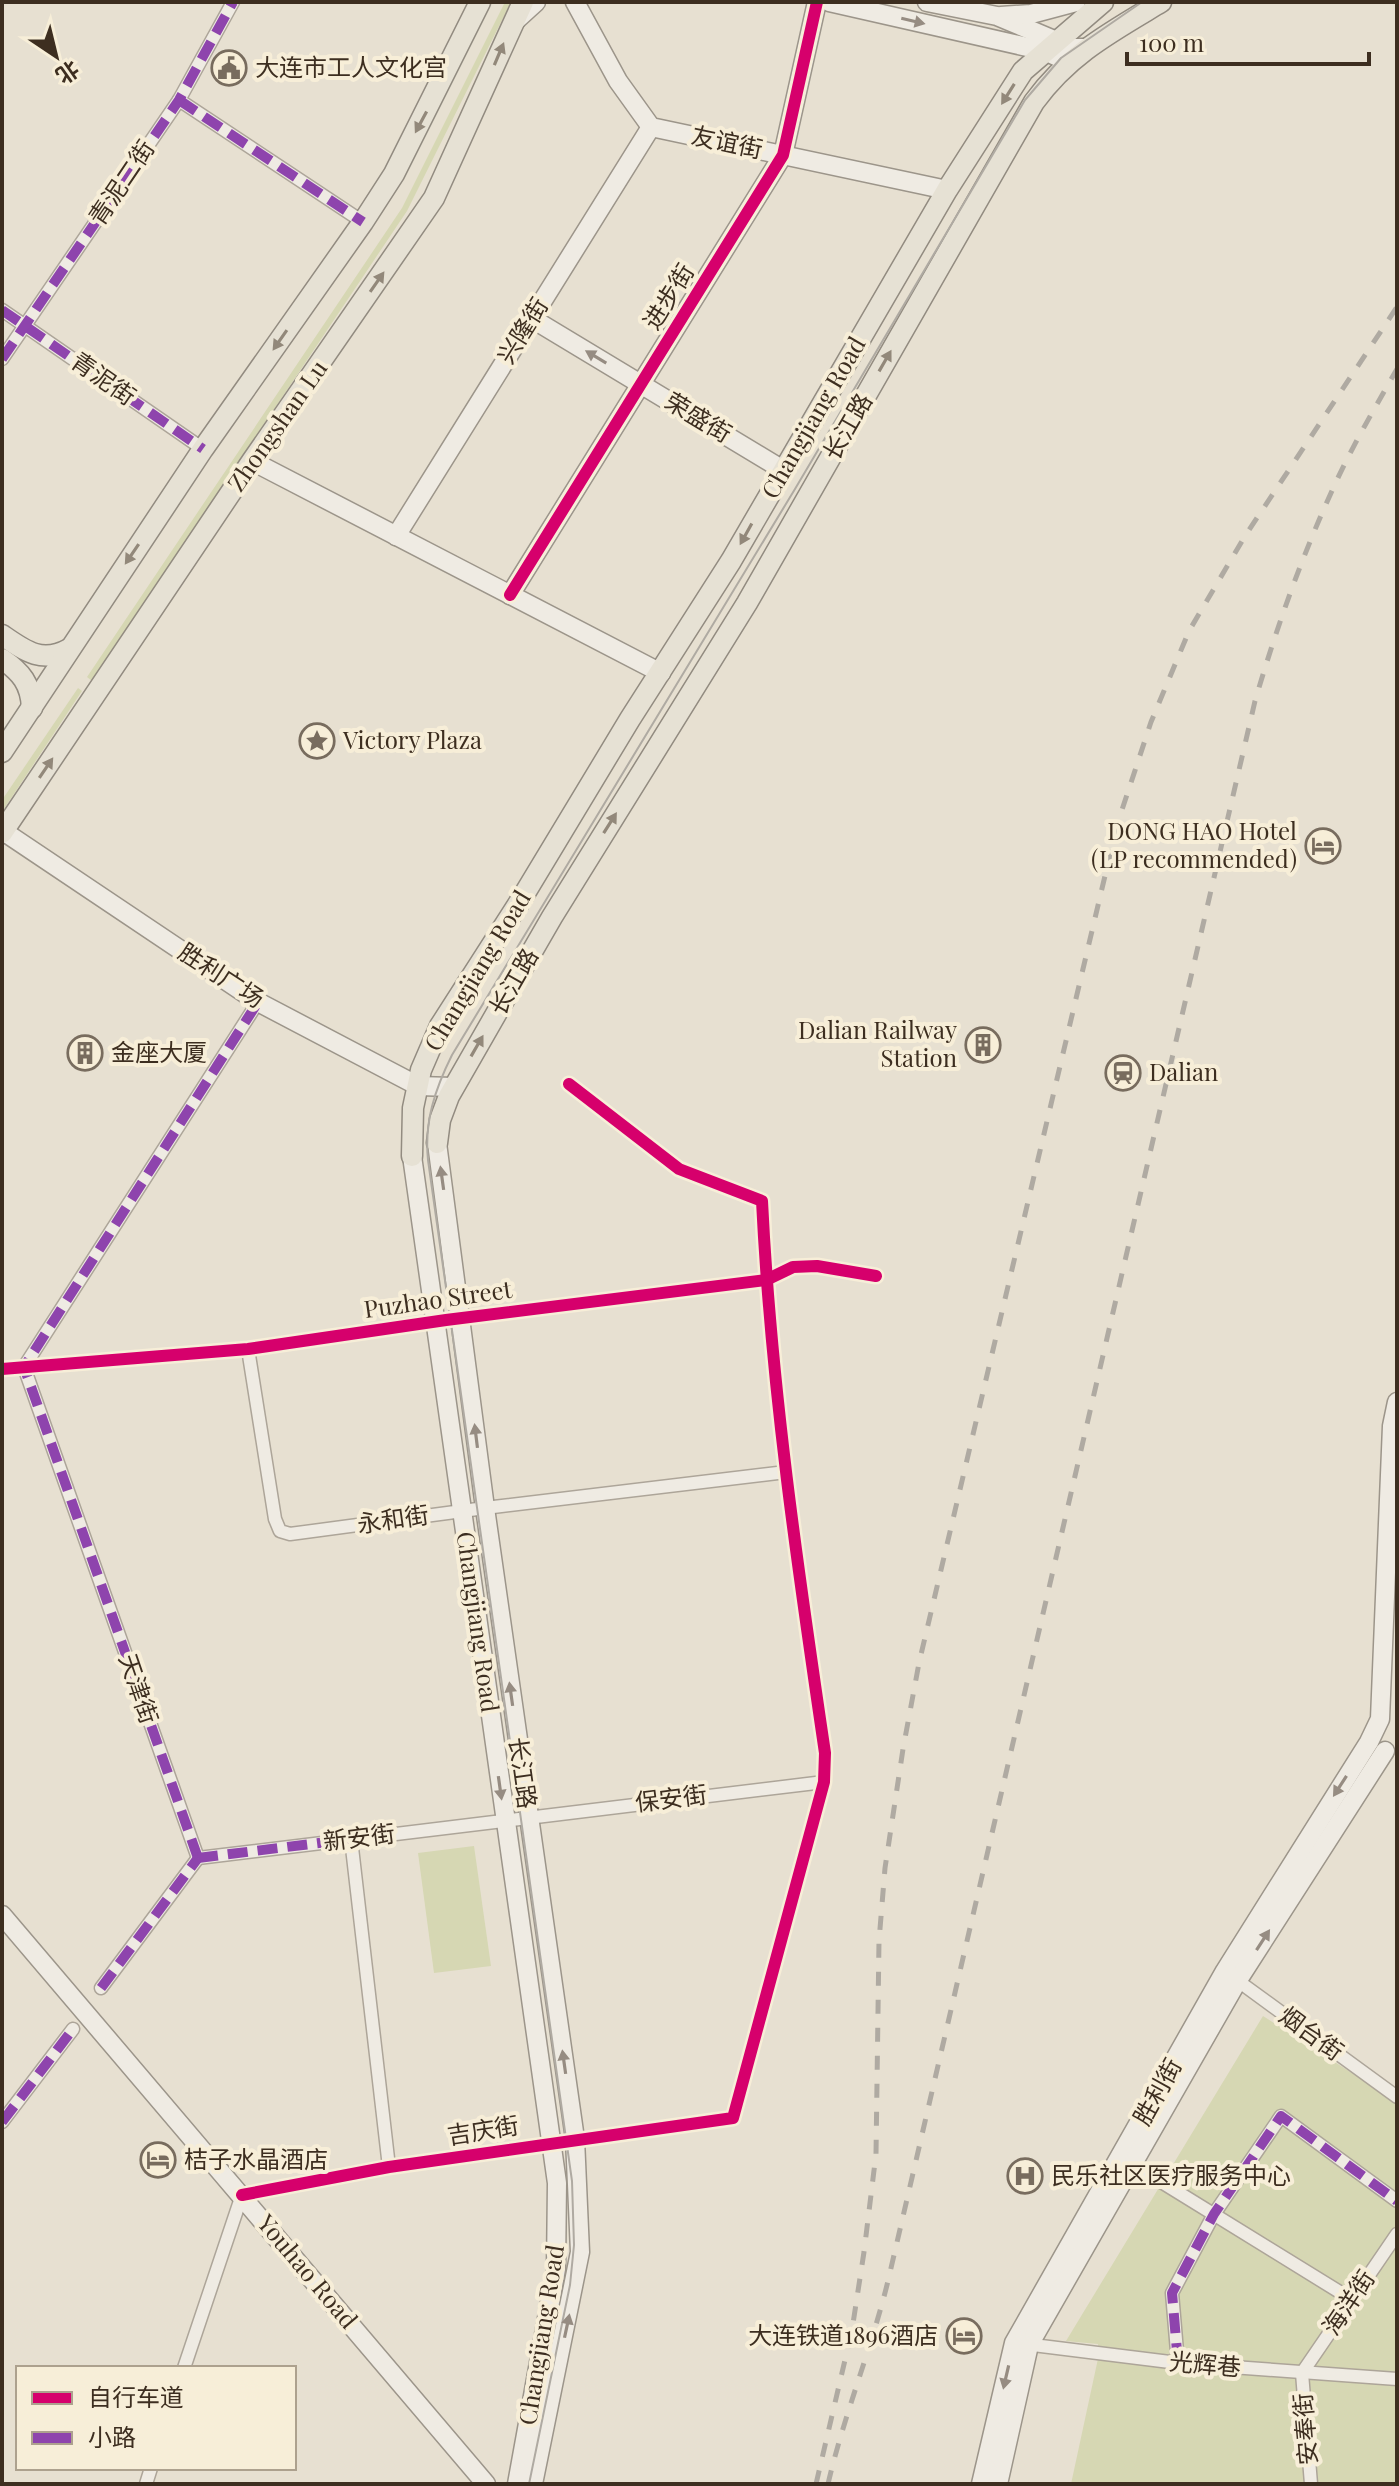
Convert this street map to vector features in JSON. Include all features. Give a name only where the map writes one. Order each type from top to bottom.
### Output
[{"type":"main road","name":"Zhongshan Lu","points":[[2,752],[203,449],[363,222],[400,162],[480,2]]},
{"type":"main road","name":"Zhongshan Lu","points":[[3,832],[252,461],[434,198],[523,2]]},
{"type":"main road","name":"Changjiang Road","points":[[412,1156],[411,1129],[418,1086],[426,1054],[440,1026],[731,561],[947,190],[1023,71],[1103,2]]},
{"type":"main road","name":"长江路","points":[[437,1143],[440,1120],[453,1087],[552,917],[785,540],[1034,102],[1068,62],[1085,48],[1161,2]]},
{"type":"main road","points":[[2,635],[35,654],[57,655],[69,649]]},
{"type":"main road","points":[[2,659],[23,676],[31,691],[32,708]]},
{"type":"street","name":"青泥二街","points":[[2,359],[179,100],[233,2]]},
{"type":"street","points":[[512,24],[536,2]]},
{"type":"street","points":[[575,2],[618,81],[651,127]]},
{"type":"street","name":"进步街","points":[[510,595],[783,155],[817,2]]},
{"type":"street","points":[[829,2],[1050,46],[1085,48]]},
{"type":"street","points":[[927,2],[997,16],[1031,14],[1076,2]]},
{"type":"street","points":[[997,16],[1050,46],[1068,62]]},
{"type":"street","points":[[179,100],[363,222]]},
{"type":"street","name":"友谊街","points":[[651,127],[947,190]]},
{"type":"street","name":"兴隆街","points":[[396,536],[651,127]]},
{"type":"street","name":"青泥街","points":[[2,310],[203,449]]},
{"type":"street","name":"荣盛街","points":[[531,318],[783,470]]},
{"type":"street","points":[[252,461],[661,673]]},
{"type":"street","name":"胜利广场","points":[[3,832],[258,1002],[418,1086],[453,1087]]},
{"type":"street","points":[[24,1367],[258,1002]]},
{"type":"street","points":[[569,1084],[679,1169],[762,1201],[766,1280],[786,1472],[825,1753],[824,1782]]},
{"type":"street","name":"长江路","points":[[437,1143],[485,1508],[517,1818],[575,2139]]},
{"type":"street","name":"Changjiang Road","points":[[412,1156],[461,1511],[517,1818],[557,2197],[556,2269],[517,2484]]},
{"type":"street","name":"Puzhao Street","points":[[2,1369],[248,1349],[437,1321],[766,1280],[793,1267],[817,1266],[876,1276]]},
{"type":"street","name":"永和街","points":[[248,1349],[275,1519],[280,1531],[290,1534],[786,1472]]},
{"type":"street","name":"天津街","points":[[24,1367],[198,1858]]},
{"type":"street","points":[[1389,1724],[1397,1402]]},
{"type":"street","name":"胜利街","points":[[981,2484],[1021,2344],[1232,1976],[1384,1750],[1389,1724]]},
{"type":"street","name":"保安街","points":[[517,1818],[824,1782]]},
{"type":"street","name":"吉庆街","points":[[242,2195],[389,2167],[733,2118],[824,1782]]},
{"type":"street","name":"新安街","points":[[198,1858],[517,1818]]},
{"type":"street","points":[[351,1839],[389,2167]]},
{"type":"street","points":[[101,1988],[198,1858]]},
{"type":"street","name":"Youhao Road","points":[[2,1915],[483,2482]]},
{"type":"street","name":"烟台街","points":[[1232,1976],[1397,2097]]},
{"type":"street","points":[[2,2122],[73,2029]]},
{"type":"street","points":[[1178,2363],[1172,2293],[1214,2214],[1281,2116],[1397,2201]]},
{"type":"street","name":"Changjiang Road","points":[[533,2484],[580,2252],[575,2139]]},
{"type":"street","points":[[1127,2161],[1351,2299]]},
{"type":"street","points":[[185,2366],[242,2195]]},
{"type":"street","name":"海洋街","points":[[1302,2373],[1397,2234]]},
{"type":"street","name":"胜利街","points":[[998,2484],[1021,2344]]},
{"type":"street","name":"光辉巷","points":[[1021,2344],[1178,2363],[1397,2379]]},
{"type":"street","name":"安奉街","points":[[1302,2373],[1311,2484]]},
{"type":"green space","points":[[505,2],[511,2],[407,211],[92,681],[87,677],[402,208]]},
{"type":"green space","points":[[78,688],[82,691],[2,812],[2,800]]},
{"type":"green space","points":[[474,1846],[491,1966],[434,1973],[418,1853]]},
{"type":"green space","points":[[1263,2016],[1397,2102],[1397,2379],[1303,2373],[1303,2379],[1397,2383],[1397,2484],[1071,2484],[1099,2354],[1098,2344],[1066,2341]]},
{"type":"tram line","points":[[529,2484],[570,2285],[574,2245],[572,2181],[428,1160],[432,1106],[452,1055],[795,489],[1025,100],[1061,58],[1142,2]]},
{"type":"railway","points":[[816,2484],[852,2330],[876,2154],[879,1941],[885,1868],[903,1749],[919,1663],[1117,825],[1151,722],[1189,631],[1245,536],[1397,307]]},
{"type":"railway","points":[[828,2484],[888,2281],[1255,701],[1291,590],[1324,509],[1350,453],[1397,369]]},
{"type":"marked path","points":[[2,359],[179,100],[233,2]]},
{"type":"marked path","points":[[179,100],[363,222]]},
{"type":"marked path","points":[[2,310],[203,449]]},
{"type":"marked path","points":[[198,1858],[24,1367],[258,1002]]},
{"type":"marked path","points":[[198,1858],[351,1839]]},
{"type":"marked path","points":[[101,1988],[198,1858]]},
{"type":"marked path","points":[[2,2122],[73,2029]]},
{"type":"marked path","points":[[1178,2363],[1172,2293],[1214,2214],[1281,2116],[1397,2201]]},
{"type":"cycle path","points":[[510,595],[783,155],[817,2]]},
{"type":"cycle path","points":[[242,2195],[389,2167],[733,2118],[824,1782],[825,1753],[779,1409],[762,1201],[679,1169],[569,1084]]},
{"type":"cycle path","points":[[2,1369],[248,1349],[446,1320],[766,1280],[793,1267],[817,1266],[876,1276]]},
{"type":"place","name":"大连市工人文化宫","points":[[229,68]]},
{"type":"place","name":"Victory Plaza","points":[[317,741]]},
{"type":"place","name":"DONG HAO Hotel (LP recommended)","points":[[1323,846]]},
{"type":"place","name":"Dalian Railway Station","points":[[983,1045]]},
{"type":"place","name":"金座大厦","points":[[85,1053]]},
{"type":"place","name":"Dalian","points":[[1123,1073]]},
{"type":"place","name":"桔子水晶酒店","points":[[158,2160]]},
{"type":"place","name":"民乐社区医疗服务中心","points":[[1025,2176]]},
{"type":"place","name":"大连铁道1896酒店","points":[[964,2336]]}]
